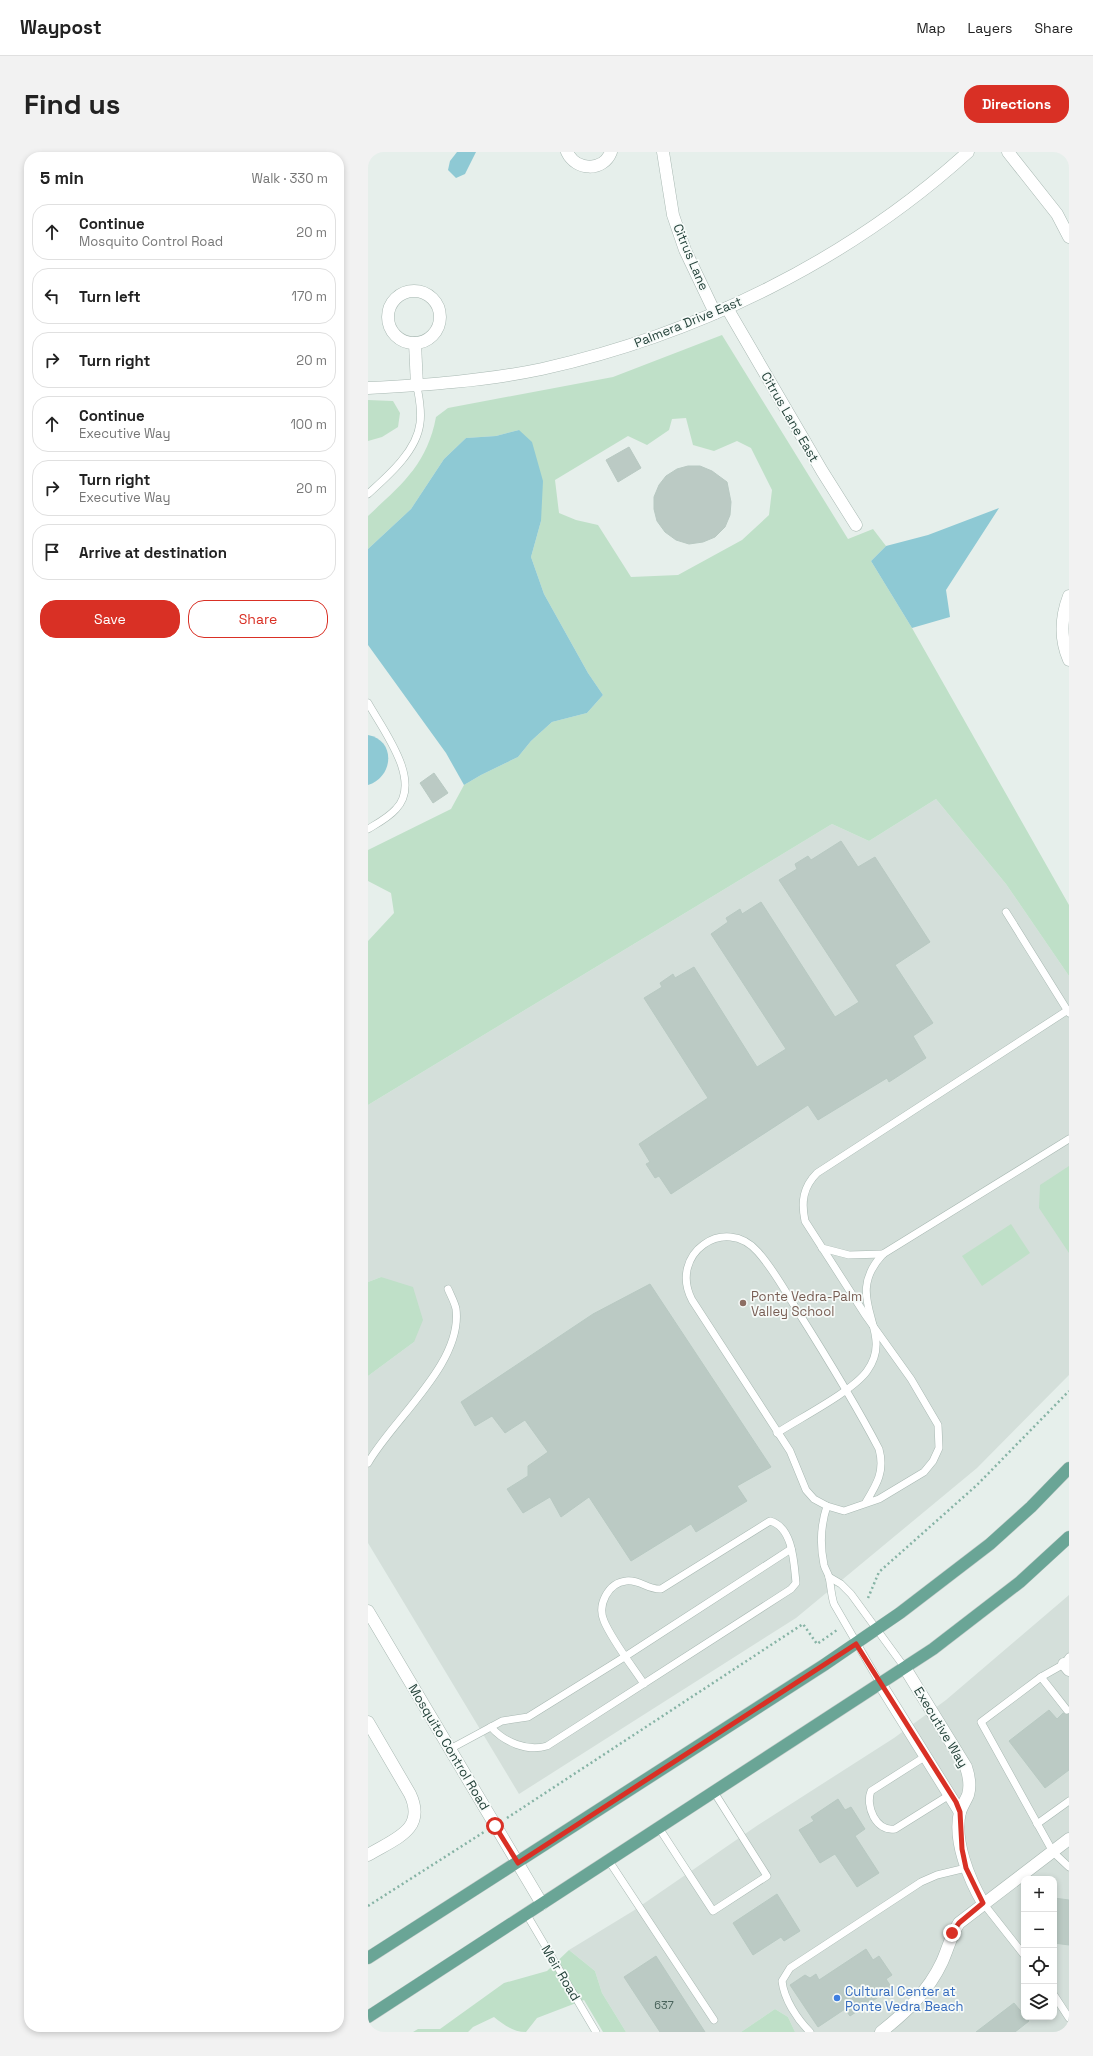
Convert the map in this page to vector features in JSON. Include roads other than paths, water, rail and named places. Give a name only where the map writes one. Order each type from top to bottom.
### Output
[{"type":"main road","points":[[368,1958],[518,1863],[877,1630],[946,1579],[990,1544],[1031,1507],[1069,1468]]},
{"type":"main road","points":[[368,2017],[881,1685],[978,1617],[1068,1541]]},
{"type":"street","points":[[567,152],[578,164],[589,167],[601,164],[611,152]]},
{"type":"street","name":"Citrus Lane","points":[[664,152],[673,215],[685,250],[715,313]]},
{"type":"street","name":"Palmera Drive East","points":[[368,388],[417,386],[494,377],[542,369],[613,350],[660,335],[727,308],[799,272],[891,214],[968,152]]},
{"type":"street","points":[[1008,152],[1057,214],[1069,238]]},
{"type":"street","points":[[412,290],[426,293],[434,299],[439,307],[441,318],[438,329],[431,338],[414,343],[398,338],[391,329],[388,318],[390,307],[395,299],[402,293],[412,290]]},
{"type":"street","name":"Citrus Lane East","points":[[727,308],[822,471],[856,525]]},
{"type":"street","points":[[414,343],[417,386]]},
{"type":"street","points":[[1069,596],[1062,623],[1063,641],[1069,660]]},
{"type":"street","name":"Mosquito Control Road","points":[[368,1611],[542,1904]]},
{"type":"street","name":"Executive Way","points":[[905,1668],[966,1767],[970,1786],[960,1812]]},
{"type":"street","name":"Executive Way","points":[[881,1685],[960,1812],[962,1849],[966,1868],[983,1903]]},
{"type":"street","points":[[368,1722],[410,1794],[415,1804],[416,1816],[407,1830],[368,1855]]},
{"type":"street","points":[[882,2032],[920,1998],[942,1963],[952,1933],[959,1923],[983,1903],[1069,1839]]},
{"type":"lane","points":[[368,494],[405,455],[414,441],[420,424],[421,410],[417,386]]},
{"type":"lane","points":[[368,703],[402,764],[406,783],[404,796],[397,808],[385,819],[368,829]]},
{"type":"lane","points":[[866,1502],[879,1481],[882,1459],[879,1449],[847,1389],[758,1251],[749,1243],[732,1237],[722,1237],[703,1244],[689,1260],[685,1282],[687,1291],[790,1451],[806,1490],[814,1499],[827,1506],[844,1511],[856,1508],[866,1502],[879,1499],[924,1472],[933,1461],[940,1440],[938,1425],[911,1379],[876,1330],[805,1221],[802,1207],[804,1192],[814,1176],[1068,1011],[1006,912]]},
{"type":"lane","points":[[777,1433],[862,1378],[871,1364],[876,1344],[876,1330],[867,1304],[865,1290],[871,1269],[883,1254],[1069,1139]]},
{"type":"lane","points":[[822,1248],[849,1256],[883,1254]]},
{"type":"lane","points":[[368,1463],[381,1443],[442,1365],[456,1322],[456,1308],[448,1289]]},
{"type":"lane","points":[[827,1506],[823,1519],[822,1534],[824,1565],[829,1577],[830,1592],[834,1604],[881,1685]]},
{"type":"lane","points":[[491,1726],[497,1734],[525,1748],[540,1748],[547,1746],[644,1684],[791,1589],[796,1583],[794,1557],[786,1534],[777,1522],[770,1520],[661,1589],[654,1590],[635,1581],[628,1580],[613,1586],[608,1591],[602,1605],[604,1621],[644,1684]]},
{"type":"lane","points":[[450,1750],[502,1721],[528,1717],[626,1656],[791,1549]]},
{"type":"lane","points":[[829,1577],[841,1584],[851,1594],[905,1668]]},
{"type":"lane","points":[[1067,1664],[1042,1677],[981,1722],[1052,1852],[1069,1867]]},
{"type":"lane","points":[[1042,1677],[1067,1710]]},
{"type":"lane","points":[[926,1756],[871,1791],[868,1801],[872,1814],[883,1827],[889,1830],[895,1829],[950,1794]]},
{"type":"lane","points":[[659,1828],[713,1911],[767,1876],[714,1792]]},
{"type":"lane","points":[[1037,1824],[1069,1801]]},
{"type":"lane","points":[[609,1861],[714,2020]]},
{"type":"lane","points":[[810,2032],[796,2013],[783,1988],[782,1981],[790,1968],[921,1882],[937,1875],[966,1868]]},
{"type":"lane","points":[[983,1903],[1021,1951]]},
{"type":"lane","name":"Meir Road","points":[[527,1914],[596,2032]]},
{"type":"lane","points":[[1057,1999],[1069,2018]]},
{"type":"lane","points":[[1063,2008],[1069,2003]]},
{"type":"water","points":[[457,152],[476,152],[465,174],[456,178],[448,170],[450,161]]},
{"type":"water","points":[[519,430],[532,442],[543,481],[541,521],[531,557],[544,594],[588,673],[603,695],[587,713],[552,722],[531,741],[518,757],[464,785],[446,753],[368,645],[368,549],[411,509],[444,459],[466,438],[496,436]]},
{"type":"water","points":[[999,508],[946,590],[950,617],[912,628],[871,561],[886,546],[928,535]]},
{"type":"water","points":[[368,735],[377,738],[383,744],[387,751],[388,759],[387,767],[383,775],[377,781],[368,785]]},
{"type":"place","name":"Ponte Vedra-Palm Valley School","points":[[743,1303]]},
{"type":"place","name":"Cultural Center at Ponte Vedra Beach","points":[[837,1998]]}]
